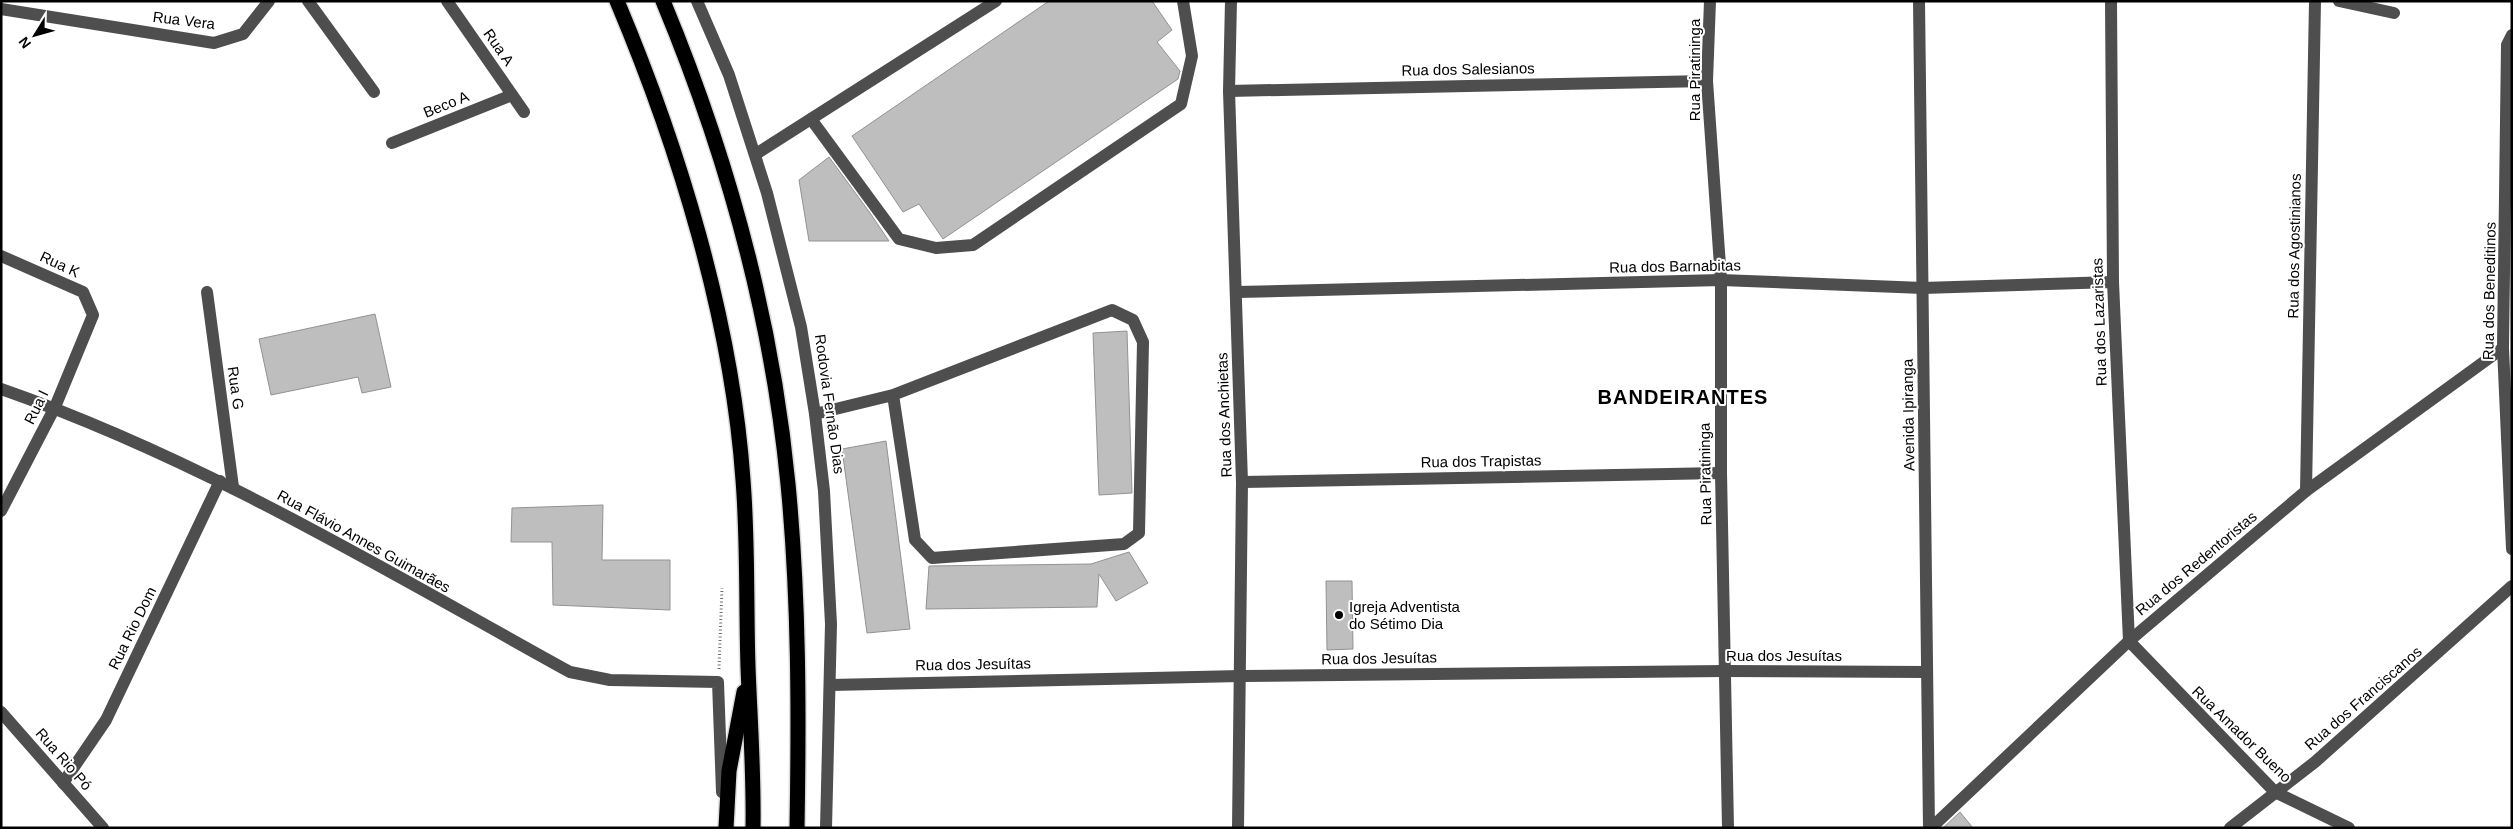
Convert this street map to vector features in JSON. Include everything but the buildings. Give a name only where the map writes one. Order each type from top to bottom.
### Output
[{"type":"highway","points":[[617,1],[644,66],[677,162],[710,279],[731,383],[743,479],[748,668],[754,768],[753,828]]},
{"type":"highway","points":[[663,1],[683,49],[718,150],[751,268],[774,377],[788,482],[794,557],[798,770],[796,828]]},
{"type":"highway","points":[[724,828],[729,771],[748,668]]},
{"type":"street","points":[[24,12],[32,1]]},
{"type":"street","name":"Rua Vera","points":[[1,9],[214,43],[243,34],[269,1]]},
{"type":"street","points":[[308,1],[374,92]]},
{"type":"street","name":"Rua A","points":[[448,1],[524,112]]},
{"type":"street","name":"Rodovia Fernão Dias","points":[[697,1],[729,75],[756,154],[800,327],[815,414],[824,491],[831,624],[826,828]]},
{"type":"street","points":[[756,154],[996,1]]},
{"type":"street","points":[[810,119],[899,239],[936,248],[973,245],[1181,104],[1192,56],[1183,1]]},
{"type":"street","name":"Rua dos Anchietas","points":[[1231,1],[1229,91],[1242,482],[1238,828]]},
{"type":"street","name":"Rua Piratininga","points":[[1710,1],[1708,81],[1721,280],[1721,473],[1728,828]]},
{"type":"street","name":"Avenida Ipiranga","points":[[1919,1],[1930,828]]},
{"type":"street","name":"Rua dos Lazaristas","points":[[2111,1],[2113,282],[2129,641]]},
{"type":"street","name":"Rua dos Agostinianos","points":[[2306,491],[2315,1]]},
{"type":"street","points":[[2339,1],[2381,5],[2394,13]]},
{"type":"street","name":"Rua dos Beneditinos","points":[[2510,41],[2503,348],[2512,549]]},
{"type":"street","name":"Rua dos Salesianos","points":[[1229,91],[1708,81]]},
{"type":"street","name":"Beco A","points":[[392,144],[512,94]]},
{"type":"street","name":"Rua K","points":[[1,256],[83,292],[93,314]]},
{"type":"street","name":"Rua dos Barnabitas","points":[[1237,292],[1721,280],[1923,288],[2113,282]]},
{"type":"street","name":"Rua G","points":[[207,292],[233,487]]},
{"type":"street","points":[[815,414],[893,395],[1112,310],[1133,320],[1143,342],[1139,533],[1124,544],[932,558],[915,540],[893,395]]},
{"type":"street","name":"Rua I","points":[[1,511],[55,408],[93,314]]},
{"type":"street","name":"Rua dos Redentoristas","points":[[1930,828],[2129,641],[2306,491],[2503,348]]},
{"type":"street","name":"Rua Flávio Annes Guimarães","points":[[1,388],[55,408],[220,480],[570,672],[610,680],[718,682]]},
{"type":"street","name":"Rua dos Trapistas","points":[[1242,482],[1721,473]]},
{"type":"street","name":"Rua Rio Dom","points":[[63,783],[106,720],[220,480]]},
{"type":"street","name":"Rua dos Franciscanos","points":[[2230,828],[2322,755],[2512,586]]},
{"type":"street","name":"Rua Amador Bueno","points":[[2129,641],[2275,792],[2348,828]]},
{"type":"street","name":"Rua dos Jesuítas","points":[[830,685],[1241,676],[1725,671],[1927,672]]},
{"type":"street","points":[[718,682],[724,828]]},
{"type":"street","name":"Rua Rio Pó","points":[[1,712],[103,828]]},
{"type":"path","points":[[718,682],[722,588]]},
{"type":"place","name":"Igreja Adventista do Sétimo Dia","points":[[1339,615]]},
{"type":"district","name":"BANDEIRANTES","points":[[1683,397]]}]
